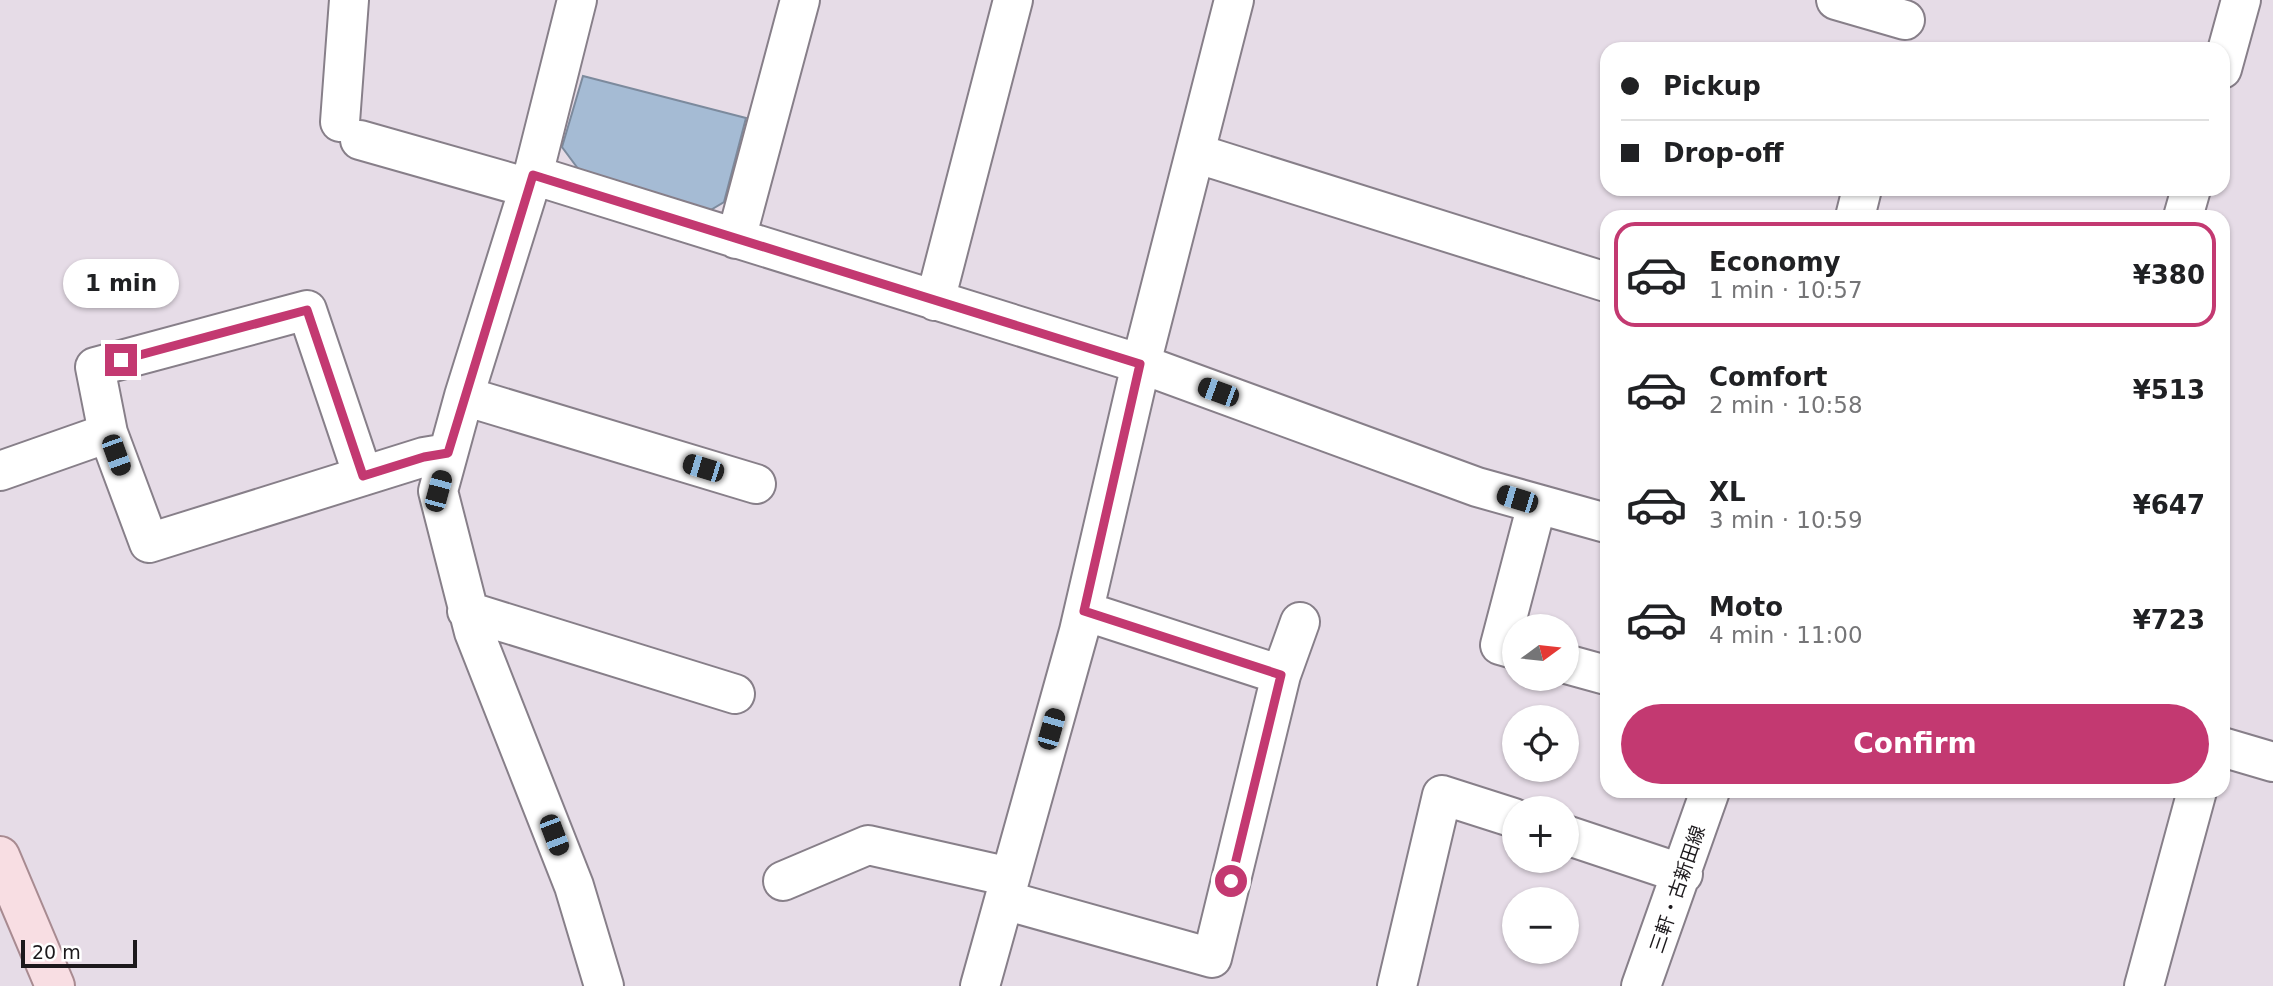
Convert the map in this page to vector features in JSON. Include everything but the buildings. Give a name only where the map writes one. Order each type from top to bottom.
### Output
[{"type":"main road","points":[[3,873],[55,986]]},
{"type":"street","points":[[349,0],[350,131],[736,239],[1140,364],[1477,487],[1600,521]]},
{"type":"street","points":[[577,0],[531,182],[464,396],[438,491],[467,611],[574,886],[604,986]]},
{"type":"street","points":[[736,239],[800,0]]},
{"type":"street","points":[[935,301],[1013,0]]},
{"type":"street","points":[[979,986],[1084,611],[1140,364],[1234,0]]},
{"type":"street","points":[[1836,0],[1904,23]]},
{"type":"street","points":[[2229,42],[2241,0]]},
{"type":"street","points":[[1195,153],[1600,280]]},
{"type":"street","points":[[363,476],[307,310],[95,367],[108,433],[149,543],[424,457],[448,453]]},
{"type":"street","points":[[464,396],[756,484]]},
{"type":"street","points":[[0,471],[108,433]]},
{"type":"street","points":[[1508,614],[1537,505]]},
{"type":"street","points":[[467,611],[735,694]]},
{"type":"street","points":[[1084,611],[1281,675]]},
{"type":"street","points":[[783,881],[868,845],[1007,888],[1212,958],[1281,675],[1300,622]]},
{"type":"street","points":[[1579,668],[1600,673]]},
{"type":"street","points":[[2230,749],[2273,762]]},
{"type":"street","points":[[1397,986],[1442,795],[1502,814]]},
{"type":"street","name":"三軒・古新田線","points":[[1641,986],[1683,874],[1708,798]]},
{"type":"street","points":[[2144,986],[2195,798]]},
{"type":"street","points":[[1579,839],[1683,874]]},
{"type":"water","points":[[583,76],[746,118],[724,202],[709,211],[579,170],[562,147]]},
{"type":"route","points":[[121,360],[307,310],[363,476],[424,457],[448,453],[533,175],[1140,364],[1084,611],[1281,675],[1231,881]]}]
